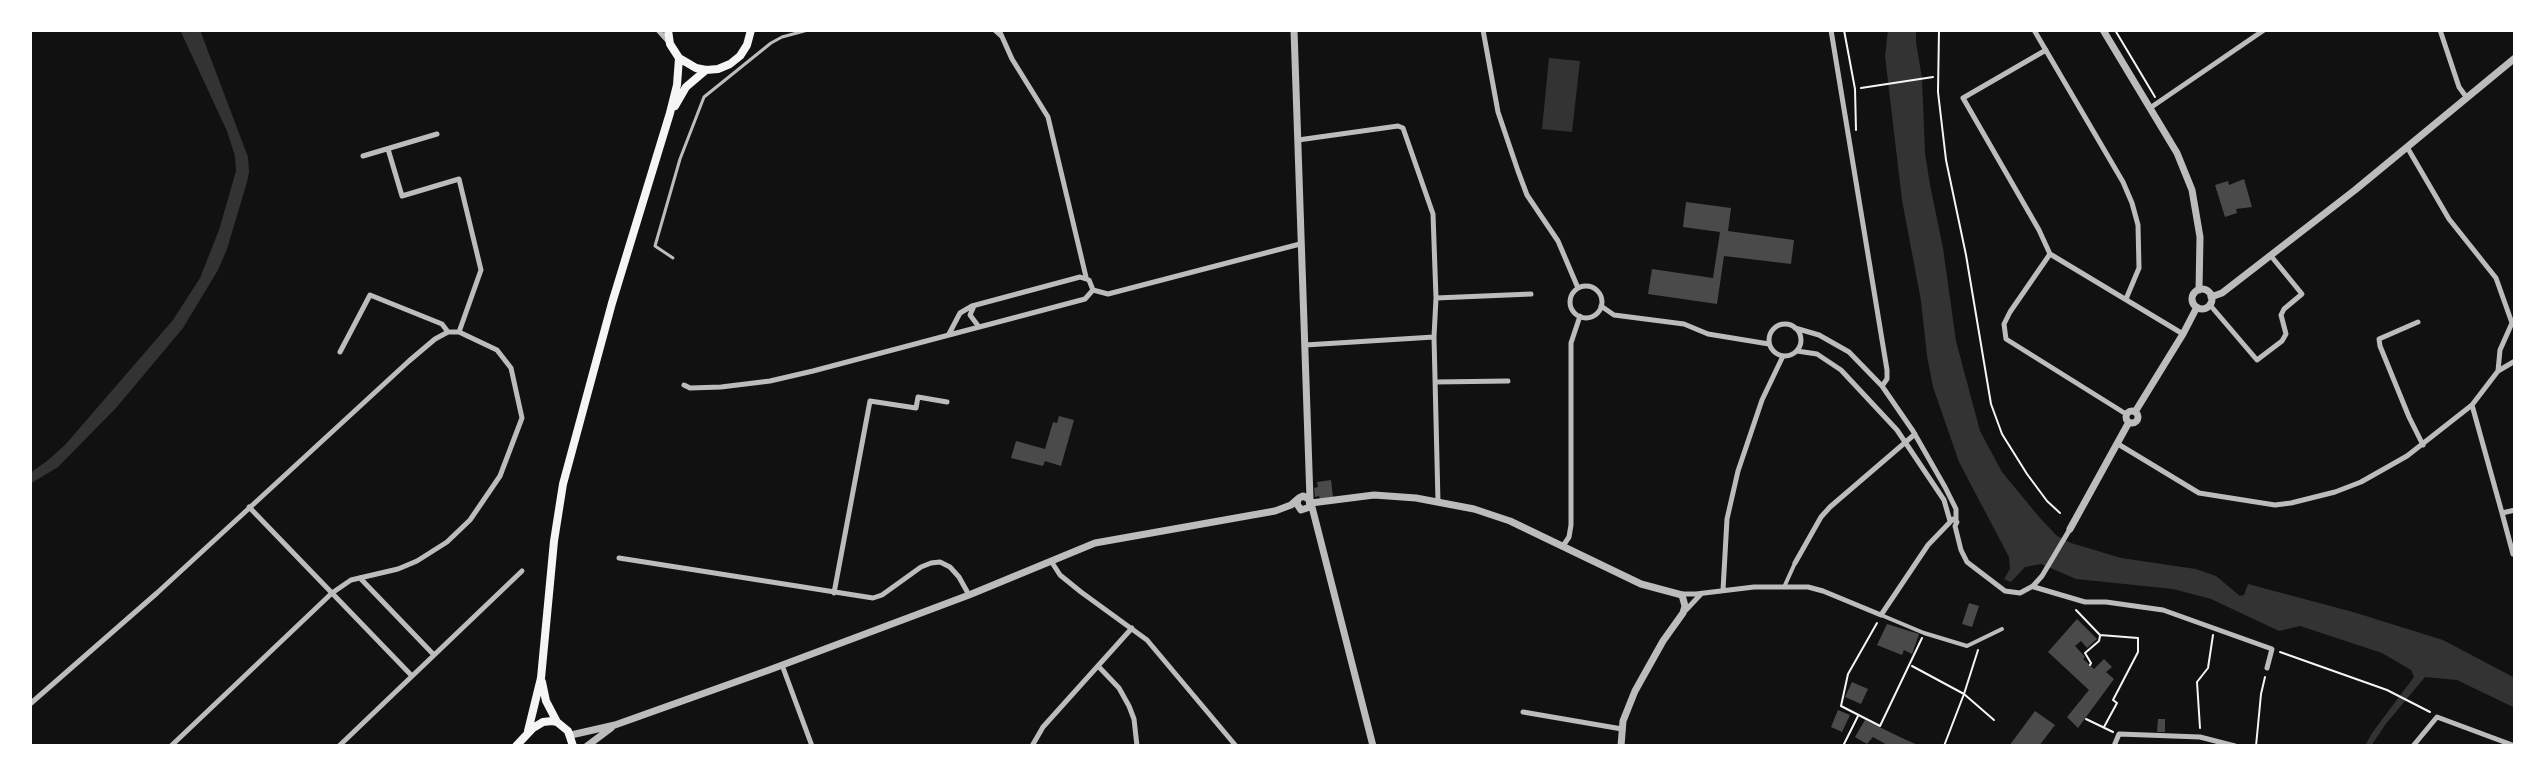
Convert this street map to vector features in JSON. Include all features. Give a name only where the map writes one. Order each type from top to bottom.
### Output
[{"type":"main road","points":[[668,30],[670,44],[679,58],[706,70],[718,69],[740,56],[751,33]]},
{"type":"main road","points":[[528,731],[541,678],[554,541],[563,484],[612,303],[670,113],[679,58]]},
{"type":"main road","points":[[670,113],[686,87],[706,70]]},
{"type":"main road","points":[[541,678],[546,701],[557,722],[571,735],[573,746]]},
{"type":"main road","points":[[516,746],[528,731],[543,722],[557,722]]},
{"type":"street","points":[[658,30],[670,44]]},
{"type":"street","points":[[999,30],[1048,117],[1086,277],[1093,290],[1108,294],[1300,244]]},
{"type":"street","points":[[1294,30],[1308,475],[1317,530],[1373,746]]},
{"type":"street","points":[[1483,30],[1498,112],[1518,171],[1527,195],[1558,241],[1578,288]]},
{"type":"street","points":[[1831,30],[1888,374],[1882,386]]},
{"type":"street","points":[[2034,30],[2123,182],[2132,203],[2138,225],[2139,268],[2126,299]]},
{"type":"street","points":[[2103,30],[2177,153],[2192,190],[2200,237],[2199,290]]},
{"type":"street","points":[[2150,108],[2264,30]]},
{"type":"street","points":[[2440,30],[2459,87],[2467,98]]},
{"type":"street","points":[[2046,50],[1963,98],[2050,254],[2183,334]]},
{"type":"street","points":[[2271,256],[2302,294],[2281,315],[2286,334],[2282,341],[2257,360],[2211,301],[2206,290],[2199,290],[2192,296],[2193,302],[2202,309],[2211,301],[2271,256],[2407,147],[2515,58]]},
{"type":"street","points":[[1298,140],[1398,126],[1403,128],[1433,214],[1438,502]]},
{"type":"street","points":[[363,156],[437,134]]},
{"type":"street","points":[[2407,147],[2449,219],[2496,278],[2512,323],[2500,350],[2498,371]]},
{"type":"street","points":[[388,149],[402,196],[459,179],[481,270],[459,332]]},
{"type":"street","points":[[2050,254],[2010,312],[2004,324],[2004,335],[2130,416]]},
{"type":"street","points":[[949,335],[960,313],[975,305],[1086,277]]},
{"type":"street","points":[[1587,286],[1596,289],[1601,297],[1601,306],[1590,317],[1580,316],[1572,310],[1570,300],[1578,288],[1587,286]]},
{"type":"street","points":[[684,385],[690,388],[721,387],[770,381],[1085,299],[1093,290]]},
{"type":"street","points":[[1436,298],[1531,294]]},
{"type":"street","points":[[340,352],[370,295],[442,324],[448,332]]},
{"type":"street","points":[[975,305],[970,315],[979,327]]},
{"type":"street","points":[[1601,306],[1614,315],[1684,324],[1708,334],[1769,344]]},
{"type":"street","points":[[1881,615],[1928,545],[1953,523],[1955,505],[1915,434],[1882,386],[1849,352],[1819,335],[1786,324],[1776,326],[1770,334],[1769,344],[1774,353],[1783,356],[1797,351],[1817,354],[1841,370],[1906,441],[1944,500],[1953,523],[1961,550],[1967,562],[2010,593],[2020,593],[2033,586],[2042,576],[2118,444],[2130,416],[2197,307]]},
{"type":"street","points":[[1563,546],[1569,537],[1571,525],[1571,343],[1580,316]]},
{"type":"street","points":[[2418,322],[2379,339],[2423,445]]},
{"type":"street","points":[[1795,328],[1800,336],[1797,351]]},
{"type":"street","points":[[30,704],[157,593],[435,339],[448,332],[459,332],[497,350],[511,368],[516,381],[522,418],[500,476],[470,520],[435,552],[398,569],[351,580],[332,593],[171,746]]},
{"type":"street","points":[[1305,345],[1434,337]]},
{"type":"street","points":[[1723,590],[1727,519],[1738,471],[1762,400],[1783,356]]},
{"type":"street","points":[[2118,444],[2199,493],[2275,505],[2335,492],[2386,469],[2423,445],[2472,405],[2498,371],[2515,361]]},
{"type":"street","points":[[1435,382],[1508,381]]},
{"type":"street","points":[[834,593],[870,401],[916,408],[918,397],[947,402]]},
{"type":"street","points":[[2472,405],[2513,554]]},
{"type":"street","points":[[1900,434],[1911,428]]},
{"type":"street","points":[[1785,585],[1821,517],[1915,434]]},
{"type":"street","points":[[1308,475],[1297,504],[1317,530]]},
{"type":"street","points":[[1311,502],[1374,495],[1416,498],[1486,513],[1641,584],[1680,594],[1785,585],[1823,591],[1924,633],[1967,646],[2002,629]]},
{"type":"street","points":[[1275,511],[1306,497],[1311,502]]},
{"type":"street","points":[[571,735],[615,725],[782,665],[969,595],[1095,543],[1275,511],[1308,509],[1311,502]]},
{"type":"street","points":[[249,507],[412,676]]},
{"type":"street","points":[[2502,513],[2515,510]]},
{"type":"street","points":[[619,558],[873,598],[921,567],[940,562],[959,577],[969,595]]},
{"type":"street","points":[[1051,561],[1060,575],[1147,640],[1236,746]]},
{"type":"street","points":[[339,746],[522,571]]},
{"type":"street","points":[[360,578],[434,655]]},
{"type":"street","points":[[2033,586],[2085,602],[2163,610],[2272,649],[2267,668]]},
{"type":"street","points":[[1621,746],[1622,729],[1635,691],[1663,641],[1702,593]]},
{"type":"street","points":[[1680,594],[1684,601],[1683,613]]},
{"type":"street","points":[[1032,746],[1043,727],[1132,628]]},
{"type":"street","points":[[782,665],[812,746]]},
{"type":"street","points":[[1099,667],[1119,688],[1129,706],[1137,746]]},
{"type":"street","points":[[1523,712],[1622,729]]},
{"type":"street","points":[[2413,746],[2437,717],[2515,746]]},
{"type":"street","points":[[587,746],[615,725]]},
{"type":"street","points":[[2114,746],[2119,734],[2200,737],[2235,746]]},
{"type":"lane","points":[[673,258],[655,246],[680,159],[704,97],[771,43],[808,30]]},
{"type":"lane","points":[[993,30],[1002,38]]},
{"type":"path","points":[[1844,30],[1855,89],[1856,140],[1852,146]]},
{"type":"path","points":[[1939,30],[1938,92],[1946,160],[1966,255],[1991,404],[2002,434],[2027,474],[2060,513]]},
{"type":"path","points":[[2115,30],[2155,98]]},
{"type":"path","points":[[1861,88],[1933,77]]},
{"type":"path","points":[[2076,610],[2100,635],[2138,638],[2138,652],[2113,700],[2117,703],[2104,727]]},
{"type":"path","points":[[1881,615],[1848,674],[1841,706],[1880,726],[1924,633]]},
{"type":"path","points":[[2200,737],[2197,682],[2208,668],[2213,628]]},
{"type":"path","points":[[2090,665],[2085,653],[2099,641],[2100,635]]},
{"type":"path","points":[[1944,746],[1978,653],[1976,642]]},
{"type":"path","points":[[2272,649],[2387,690],[2437,717]]},
{"type":"path","points":[[1911,665],[1964,694],[1994,720]]},
{"type":"path","points":[[2256,746],[2267,668]]},
{"type":"path","points":[[1843,746],[1859,715]]},
{"type":"path","points":[[2086,719],[2119,734]]},
{"type":"shaded area","points":[[180,30],[200,30],[248,157],[247,182],[227,249],[183,328],[116,408],[58,467],[30,484],[30,473],[65,445],[173,320],[200,278],[219,230],[236,171],[235,156],[227,131]]},
{"type":"shaded area","points":[[1888,30],[1916,30],[1930,185],[1943,248],[1956,341],[1980,431],[2002,472],[2040,518],[2057,536],[2071,543],[2121,558],[2196,569],[2216,576],[2240,596],[2244,595],[2248,584],[2443,640],[2515,678],[2515,708],[2457,680],[2425,677],[2371,746],[2365,746],[2414,677],[2411,670],[2382,653],[2300,626],[2279,631],[2211,599],[2173,589],[2076,579],[2041,564],[2025,567],[2011,582],[2004,579],[2010,569],[2009,557],[1959,462],[1933,387],[1902,200],[1885,56]]},
{"type":"shaded area","points":[[1549,58],[1580,61],[1572,132],[1542,129]]},
{"type":"building","points":[[2244,179],[2252,207],[2236,209],[2237,213],[2225,217],[2215,185],[2228,181],[2229,185]]},
{"type":"building","points":[[1686,202],[1731,208],[1728,231],[1794,240],[1791,264],[1724,256],[1717,304],[1648,294],[1652,269],[1713,278],[1720,232],[1683,227]]},
{"type":"building","points":[[1059,416],[1074,420],[1061,466],[1045,461],[1043,466],[1011,458],[1016,441],[1045,449],[1053,422],[1057,423]]},
{"type":"building","points":[[1331,480],[1333,497],[1315,497],[1317,482]]},
{"type":"building","points":[[1969,603],[1979,606],[1972,627],[1962,624]]},
{"type":"building","points":[[2077,619],[2097,639],[2087,648],[2081,641],[2075,646],[2085,657],[2083,659],[2094,669],[2104,659],[2112,667],[2106,672],[2114,679],[2078,728],[2067,717],[2089,690],[2048,652]]},
{"type":"building","points":[[1887,624],[1919,634],[1912,654],[1904,650],[1902,655],[1877,645]]},
{"type":"building","points":[[1852,682],[1868,689],[1861,704],[1845,697]]},
{"type":"building","points":[[1838,710],[1850,715],[1842,732],[1831,727]]},
{"type":"building","points":[[2035,711],[2055,725],[2039,746],[2009,746]]},
{"type":"building","points":[[2158,719],[2165,719],[2165,732],[2157,732]]},
{"type":"building","points":[[1865,720],[1920,746],[1889,746],[1873,737],[1867,744],[1855,737]]}]
